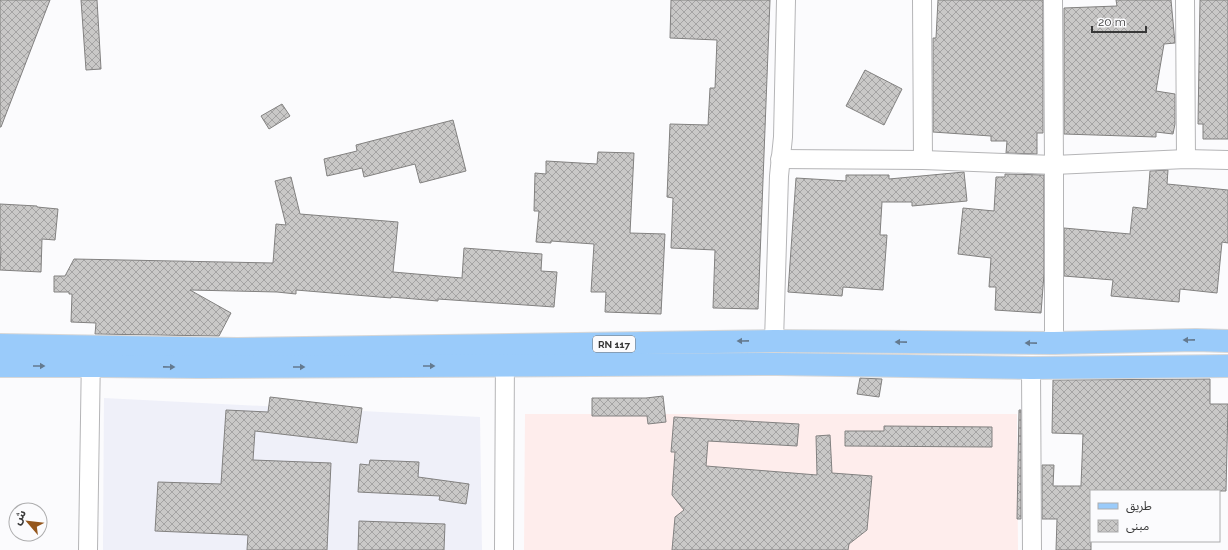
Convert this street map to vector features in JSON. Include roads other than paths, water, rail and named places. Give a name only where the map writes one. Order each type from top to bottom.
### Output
[{"type":"main road","name":"RN 117","points":[[505,356],[774,341],[1054,344],[1196,340],[1228,341]]},
{"type":"main road","name":"RN 117","points":[[0,344],[90,356]]},
{"type":"main road","name":"RN 117","points":[[0,366],[90,356],[237,349],[776,364],[1031,368],[1228,366]]},
{"type":"street","points":[[774,341],[780,159],[783,137],[786,0]]},
{"type":"street","points":[[922,0],[923,160]]},
{"type":"street","points":[[1052,0],[1054,344]]},
{"type":"street","points":[[1185,0],[1186,159]]},
{"type":"street","points":[[780,159],[923,160],[1054,165],[1186,159],[1228,160]]},
{"type":"street","points":[[88,550],[90,356]]},
{"type":"street","points":[[504,550],[505,356]]},
{"type":"street","points":[[1031,368],[1032,550]]}]
